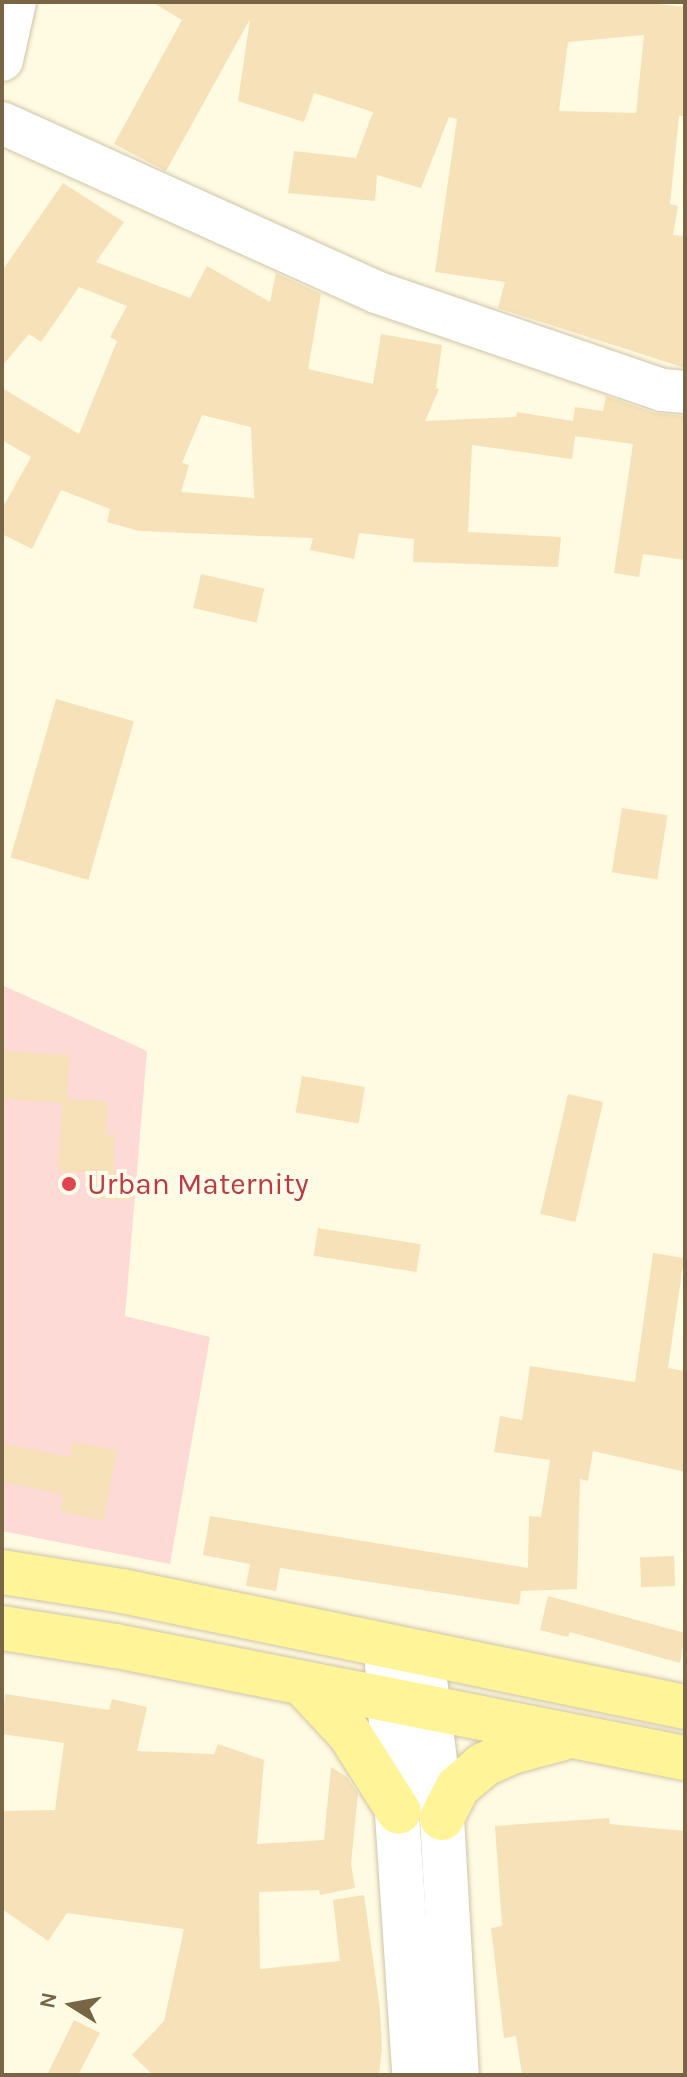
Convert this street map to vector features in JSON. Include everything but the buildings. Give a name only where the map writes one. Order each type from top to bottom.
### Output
[{"type":"main road","points":[[2,1572],[122,1591],[404,1652],[685,1707]]},
{"type":"main road","points":[[2,1628],[116,1646],[685,1758]]},
{"type":"main road","points":[[303,1684],[349,1733],[399,1812]]},
{"type":"main road","points":[[442,1818],[458,1787],[483,1765],[515,1751],[570,1737]]},
{"type":"street","points":[[2,60],[15,2]]},
{"type":"street","points":[[2,123],[376,292],[662,390],[685,392]]},
{"type":"street","points":[[404,1652],[410,1706],[442,1818],[457,2075]]},
{"type":"street","points":[[410,1706],[399,1812],[414,2075]]},
{"type":"shaded area","name":"Urban Maternity","points":[[2,985],[147,1051],[125,1316],[210,1337],[170,1564],[2,1531]]},
{"type":"place","name":"Urban Maternity","points":[[69,1184]]}]
